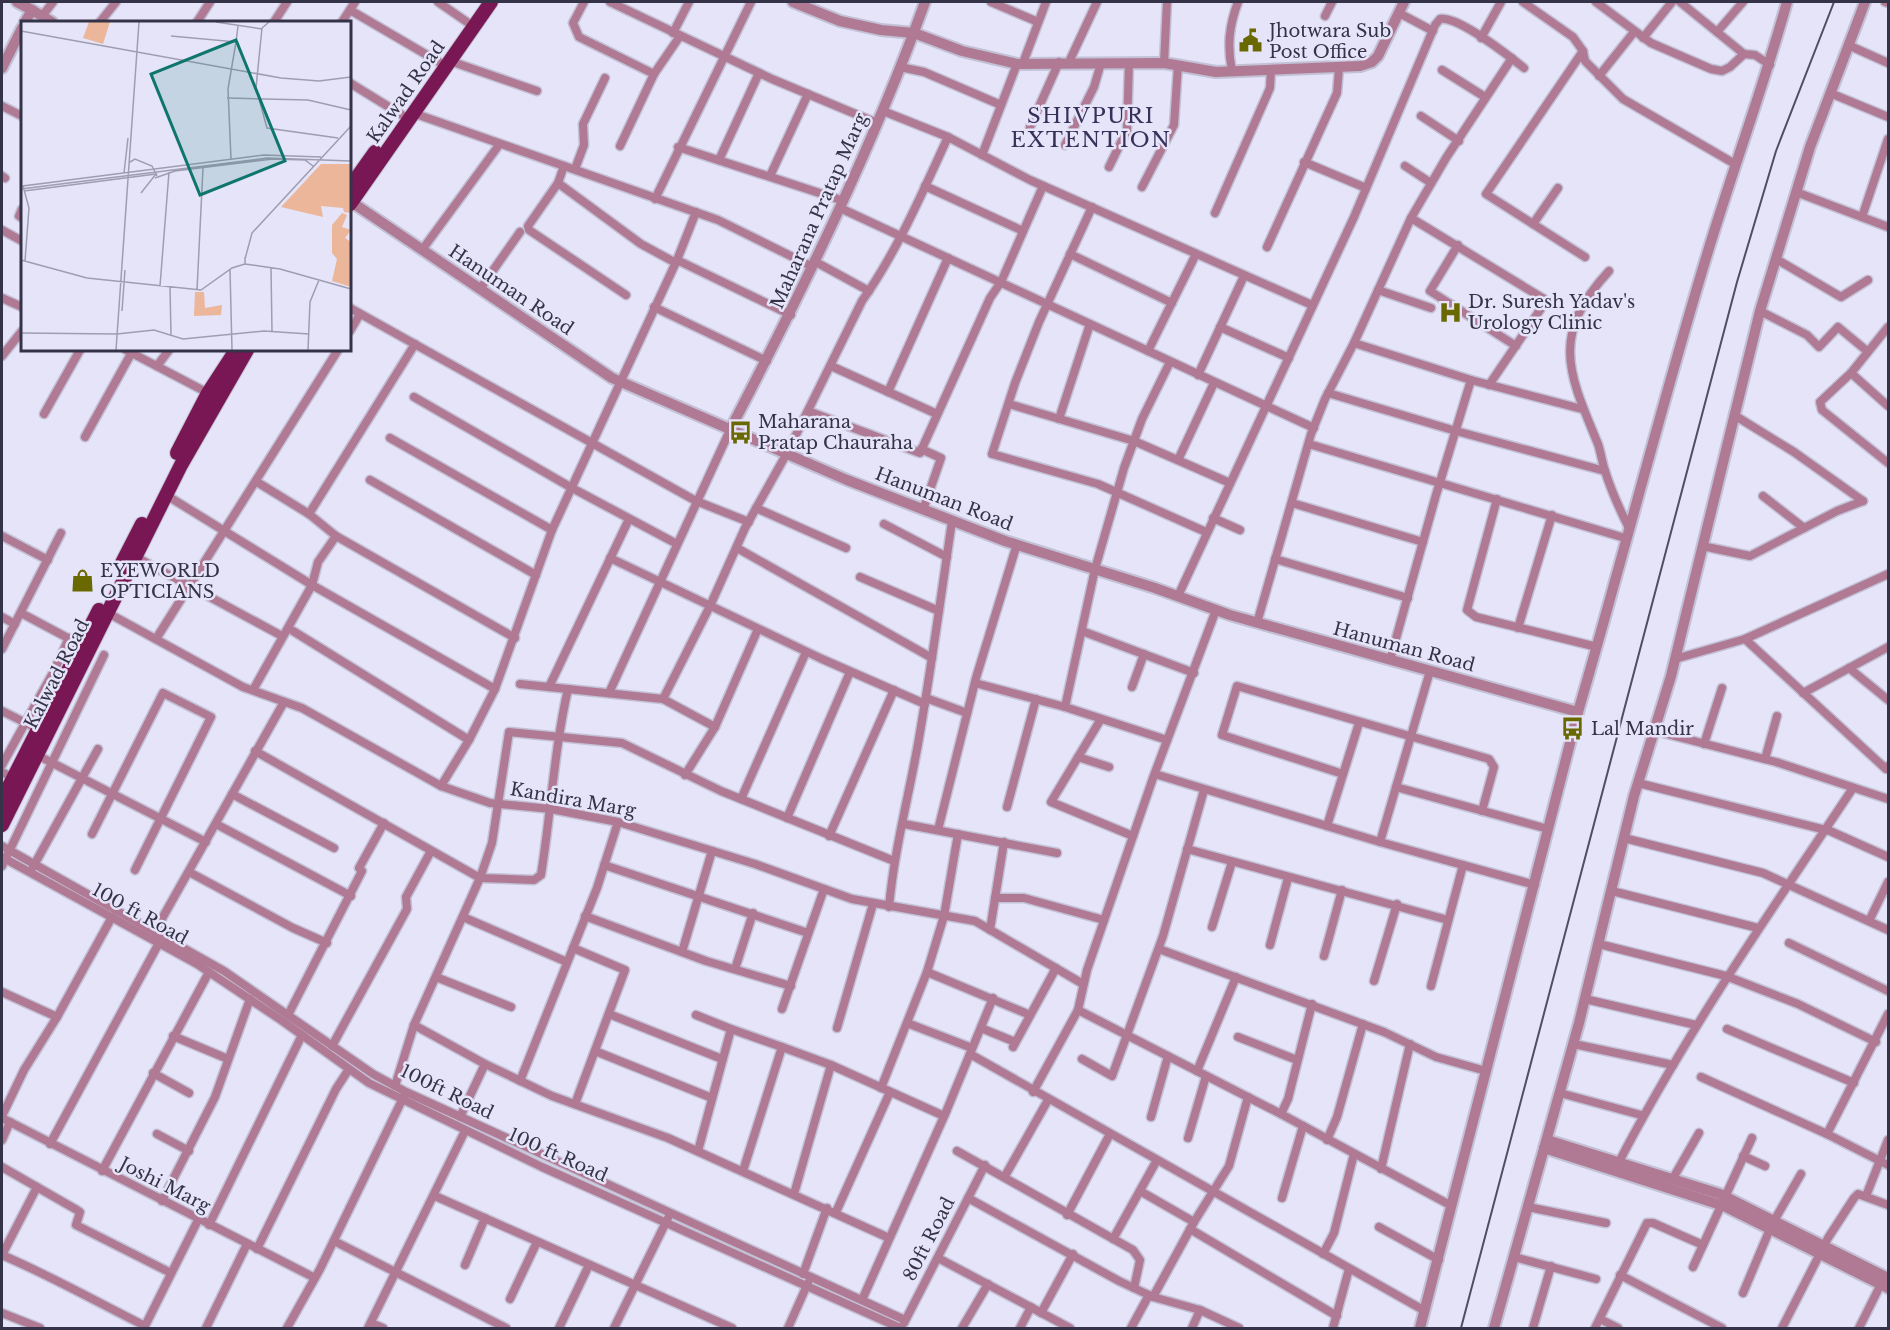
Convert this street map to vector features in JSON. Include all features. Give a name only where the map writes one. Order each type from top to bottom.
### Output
[{"type":"main road","name":"Kalwad Road","points":[[444,62],[480,2]]},
{"type":"main road","name":"Kalwad Road","points":[[351,200],[444,62],[491,2]]},
{"type":"main road","name":"Kalwad Road","points":[[351,186],[408,114]]},
{"type":"main road","name":"Kalwad Road","points":[[2,800],[7,775],[38,729],[81,645],[104,615],[136,557],[236,351]]},
{"type":"main road","name":"Kalwad Road","points":[[2,825],[208,393],[220,383],[247,351]]},
{"type":"street","points":[[17,2],[50,21]]},
{"type":"street","points":[[42,16],[52,2]]},
{"type":"street","points":[[101,21],[116,2]]},
{"type":"street","points":[[198,21],[210,2]]},
{"type":"street","points":[[275,21],[286,2]]},
{"type":"street","points":[[343,21],[355,2]]},
{"type":"street","points":[[438,2],[467,22]]},
{"type":"street","points":[[584,2],[573,23],[579,38],[654,74]]},
{"type":"street","points":[[610,2],[759,73],[877,123]]},
{"type":"street","points":[[620,147],[654,74],[676,35],[689,2]]},
{"type":"street","points":[[655,199],[678,147],[751,2]]},
{"type":"street","points":[[793,2],[840,21],[881,30],[914,33],[962,51],[1020,63],[1164,63],[1216,72],[1339,68],[1372,62],[1378,56],[1404,2]]},
{"type":"street","name":"Maharana Pratap Marg","points":[[731,428],[791,315],[813,263],[842,205],[883,111],[925,2]]},
{"type":"street","points":[[991,2],[1038,22]]},
{"type":"street","points":[[982,154],[1046,2]]},
{"type":"street","points":[[1030,127],[1097,2]]},
{"type":"street","points":[[1164,63],[1167,2]]},
{"type":"street","points":[[1232,71],[1228,45],[1230,25],[1238,2]]},
{"type":"street","points":[[1325,16],[1332,2]]},
{"type":"street","points":[[1481,38],[1501,2]]},
{"type":"street","points":[[1523,2],[1573,37],[1583,51],[1585,61],[1623,99],[1648,116],[1735,164]]},
{"type":"street","points":[[1596,2],[1643,38],[1711,69],[1722,71],[1730,68],[1744,54]]},
{"type":"street","points":[[1643,38],[1672,2]]},
{"type":"street","points":[[1680,2],[1744,54],[1755,55],[1770,65]]},
{"type":"street","points":[[1717,32],[1743,2]]},
{"type":"street","points":[[1420,1329],[1439,1260],[1450,1205],[1628,526],[1735,164],[1770,65],[1787,2]]},
{"type":"street","points":[[1494,1329],[1574,1044],[1638,783],[1675,659],[1760,311],[1796,192],[1830,93],[1865,2]]},
{"type":"street","points":[[26,21],[32,10]]},
{"type":"street","points":[[350,10],[444,62],[537,91]]},
{"type":"street","points":[[1398,13],[1433,31]]},
{"type":"street","points":[[1178,596],[1289,358],[1440,19],[1444,18],[1481,38],[1524,68]]},
{"type":"street","points":[[2,67],[21,30]]},
{"type":"street","points":[[1599,76],[1634,32]]},
{"type":"street","points":[[1848,45],[1888,63]]},
{"type":"street","points":[[1583,51],[1486,194],[1585,257]]},
{"type":"street","points":[[1257,623],[1309,444],[1328,393],[1354,343],[1411,218],[1485,97],[1512,58]]},
{"type":"street","points":[[1065,145],[1094,87],[1101,63]]},
{"type":"street","points":[[1109,167],[1127,130],[1129,63]]},
{"type":"street","points":[[1142,187],[1174,125],[1178,65]]},
{"type":"street","points":[[900,67],[924,72],[1001,105]]},
{"type":"street","points":[[1267,247],[1337,93],[1339,68]]},
{"type":"street","points":[[1215,213],[1270,88],[1271,70]]},
{"type":"street","points":[[1442,70],[1485,97]]},
{"type":"street","points":[[719,160],[759,73]]},
{"type":"street","points":[[575,169],[584,145],[583,124],[604,78]]},
{"type":"street","points":[[351,84],[408,114],[575,169],[718,220],[869,291]]},
{"type":"street","points":[[1830,93],[1888,117]]},
{"type":"street","points":[[770,176],[808,94]]},
{"type":"street","points":[[2,106],[21,116]]},
{"type":"street","points":[[883,111],[948,137],[1043,186],[1312,305]]},
{"type":"street","points":[[1421,117],[1459,141]]},
{"type":"street","points":[[663,699],[756,508],[787,453],[869,291],[902,236],[948,137]]},
{"type":"street","points":[[1862,217],[1888,139]]},
{"type":"street","points":[[422,250],[499,145]]},
{"type":"street","points":[[678,147],[770,176],[842,205],[948,258],[1314,428]]},
{"type":"street","points":[[1304,162],[1365,188]]},
{"type":"street","points":[[564,166],[558,183],[528,226],[530,230],[626,295]]},
{"type":"street","points":[[1405,166],[1431,183]]},
{"type":"street","points":[[558,183],[641,244],[791,315]]},
{"type":"street","points":[[926,186],[1023,231]]},
{"type":"street","points":[[808,411],[920,453],[990,298],[1001,282],[1043,186]]},
{"type":"street","points":[[1533,224],[1558,188]]},
{"type":"street","points":[[1796,192],[1888,227]]},
{"type":"street","name":"Hanuman Road","points":[[351,203],[620,382],[923,510],[1017,544],[1257,623],[1578,712]]},
{"type":"street","points":[[1092,207],[1047,304],[1009,404],[993,454],[1098,484],[1206,532]]},
{"type":"street","points":[[441,786],[469,740],[495,689],[552,530],[590,443],[676,261],[696,212]]},
{"type":"street","points":[[1411,218],[1544,299],[1542,307],[1489,385]]},
{"type":"street","points":[[2,230],[21,240]]},
{"type":"street","points":[[480,289],[520,232]]},
{"type":"street","points":[[1458,245],[1430,291],[1516,346]]},
{"type":"street","points":[[1070,254],[1172,303]]},
{"type":"street","points":[[1148,351],[1196,254]]},
{"type":"street","points":[[888,392],[948,258]]},
{"type":"street","points":[[1776,259],[1841,297],[1868,280]]},
{"type":"street","points":[[1609,271],[1579,312],[1571,332],[1570,363],[1582,409],[1599,447],[1605,471],[1628,526]]},
{"type":"street","points":[[1198,375],[1244,276]]},
{"type":"street","points":[[1378,290],[1431,308]]},
{"type":"street","points":[[2,298],[21,307]]},
{"type":"street","points":[[654,307],[767,361]]},
{"type":"street","points":[[351,309],[696,501],[749,522]]},
{"type":"street","points":[[1760,311],[1807,335],[1819,347],[1838,327],[1868,351]]},
{"type":"street","points":[[351,329],[360,314]]},
{"type":"street","points":[[1059,419],[1090,324]]},
{"type":"street","points":[[1221,327],[1289,358]]},
{"type":"street","points":[[1888,327],[1851,373],[1820,402],[1822,410],[1888,463]]},
{"type":"street","points":[[2,356],[21,333]]},
{"type":"street","points":[[1879,337],[1888,344]]},
{"type":"street","points":[[1354,343],[1471,380],[1582,409]]},
{"type":"street","points":[[309,514],[415,344]]},
{"type":"street","points":[[44,414],[79,351]]},
{"type":"street","points":[[86,437],[129,351],[208,393]]},
{"type":"street","points":[[157,366],[168,351]]},
{"type":"street","points":[[156,639],[192,586],[337,351]]},
{"type":"street","points":[[1065,707],[1095,569],[1134,441],[1170,362]]},
{"type":"street","points":[[831,366],[937,414]]},
{"type":"street","points":[[1851,373],[1888,406]]},
{"type":"street","points":[[1390,660],[1471,380]]},
{"type":"street","points":[[1178,460],[1214,382]]},
{"type":"street","points":[[1328,393],[1456,431],[1605,471]]},
{"type":"street","points":[[414,397],[572,488],[677,544]]},
{"type":"street","points":[[1009,404],[1134,441],[1230,483]]},
{"type":"street","points":[[1702,546],[1750,556],[1863,501],[1778,441],[1734,415]]},
{"type":"street","points":[[609,693],[731,428]]},
{"type":"street","points":[[390,438],[552,530]]},
{"type":"street","points":[[1309,444],[1625,538]]},
{"type":"street","points":[[921,449],[942,458],[923,510]]},
{"type":"street","points":[[370,480],[536,575]]},
{"type":"street","points":[[257,482],[309,514],[336,536],[515,638]]},
{"type":"street","points":[[166,495],[312,585],[495,689]]},
{"type":"street","points":[[1763,496],[1804,528]]},
{"type":"street","points":[[1497,499],[1467,610],[1476,617],[1597,647]]},
{"type":"street","points":[[1292,503],[1423,542]]},
{"type":"street","points":[[756,508],[846,548]]},
{"type":"street","points":[[1518,628],[1552,515]]},
{"type":"street","points":[[1213,518],[1240,530]]},
{"type":"street","points":[[549,687],[629,519]]},
{"type":"street","points":[[889,907],[894,861],[925,701],[952,522]]},
{"type":"street","points":[[884,524],[947,557]]},
{"type":"street","points":[[2,649],[61,533]]},
{"type":"street","points":[[2,536],[48,560]]},
{"type":"street","points":[[253,690],[312,585],[318,562],[336,536]]},
{"type":"street","points":[[938,830],[975,682],[1017,544]]},
{"type":"street","points":[[736,548],[932,658]]},
{"type":"street","points":[[136,557],[282,636]]},
{"type":"street","points":[[610,558],[850,672],[925,701],[967,713]]},
{"type":"street","points":[[1275,559],[1408,598]]},
{"type":"street","points":[[1675,659],[1745,639],[1888,574]]},
{"type":"street","points":[[860,577],[939,611]]},
{"type":"street","points":[[1033,1092],[1078,1010],[1083,984],[1104,920],[1167,740],[1216,610]]},
{"type":"street","points":[[21,613],[81,645]]},
{"type":"street","name":"Kandira Marg","points":[[104,615],[156,639],[253,690],[302,708],[441,786],[498,804],[551,809],[618,822],[873,904],[975,921],[1083,984]]},
{"type":"street","points":[[2,616],[15,624]]},
{"type":"street","points":[[685,775],[715,727],[758,629]]},
{"type":"street","points":[[293,631],[469,740]]},
{"type":"street","points":[[1082,631],[1194,673]]},
{"type":"street","points":[[2,765],[54,671],[69,638]]},
{"type":"street","points":[[1745,639],[1886,769],[1888,766]]},
{"type":"street","points":[[1803,693],[1888,647]]},
{"type":"street","points":[[741,799],[806,652]]},
{"type":"street","points":[[1132,687],[1144,654]]},
{"type":"street","points":[[3,861],[5,848],[52,762],[104,655]]},
{"type":"street","points":[[1849,668],[1888,700]]},
{"type":"street","points":[[1380,842],[1430,671]]},
{"type":"street","points":[[787,818],[850,672]]},
{"type":"street","points":[[975,682],[1065,707],[1167,740]]},
{"type":"street","points":[[520,684],[663,699],[715,727]]},
{"type":"street","points":[[1343,774],[1222,735],[1237,687],[1489,759],[1493,763],[1493,774],[1482,811]]},
{"type":"street","points":[[1704,744],[1722,688]]},
{"type":"street","points":[[255,752],[480,878],[538,878],[541,875],[551,809],[557,737],[568,689]]},
{"type":"street","points":[[829,836],[894,690]]},
{"type":"street","points":[[92,834],[163,693],[211,717],[135,870]]},
{"type":"street","points":[[1007,807],[1036,699]]},
{"type":"street","points":[[155,931],[285,702]]},
{"type":"street","points":[[2,711],[38,729]]},
{"type":"street","points":[[1765,759],[1777,716]]},
{"type":"street","points":[[1101,719],[1051,802],[1133,836]]},
{"type":"street","points":[[1327,826],[1359,723]]},
{"type":"street","points":[[1655,731],[1765,759],[1888,800]]},
{"type":"street","points":[[395,1086],[414,1025],[480,878],[492,843],[509,732],[622,743],[685,775],[894,861]]},
{"type":"street","points":[[29,872],[98,749]]},
{"type":"street","points":[[37,755],[206,842]]},
{"type":"street","points":[[1078,757],[1109,767]]},
{"type":"street","points":[[1155,774],[1380,842],[1535,885]]},
{"type":"street","points":[[1638,783],[1824,831],[1888,856]]},
{"type":"street","points":[[1396,787],[1548,829]]},
{"type":"street","points":[[1618,1162],[1641,1115],[1726,976],[1853,788]]},
{"type":"street","points":[[1083,1059],[1112,1076],[1159,949],[1204,789]]},
{"type":"street","points":[[232,794],[334,848]]},
{"type":"street","points":[[520,1081],[573,948],[618,822]]},
{"type":"street","points":[[288,1015],[351,896],[362,871],[359,868],[384,823]]},
{"type":"street","points":[[216,824],[351,896]]},
{"type":"street","points":[[903,824],[1057,853]]},
{"type":"street","points":[[881,1088],[927,972],[944,916],[958,834]]},
{"type":"street","points":[[1624,838],[1745,867],[1888,930]]},
{"type":"street","points":[[990,930],[1004,842]]},
{"type":"street","name":"100ft Road","points":[[5,848],[224,971],[373,1074],[395,1086],[404,1096],[460,1117],[862,1300],[902,1326]]},
{"type":"street","points":[[1187,849],[1288,878],[1397,904],[1448,920]]},
{"type":"street","points":[[332,1046],[407,909],[406,897],[431,851]]},
{"type":"street","points":[[682,952],[712,851]]},
{"type":"street","name":"100 ft Road","points":[[3,861],[29,872],[208,972],[369,1083],[404,1096],[465,1131],[807,1287],[902,1326]]},
{"type":"street","points":[[1212,927],[1232,862]]},
{"type":"street","points":[[1431,986],[1462,865]]},
{"type":"street","points":[[604,866],[808,933]]},
{"type":"street","points":[[189,872],[293,928],[327,943]]},
{"type":"street","points":[[1270,945],[1288,878]]},
{"type":"street","points":[[1869,921],[1888,882]]},
{"type":"street","points":[[782,1010],[824,889]]},
{"type":"street","points":[[1324,956],[1342,890]]},
{"type":"street","points":[[1612,891],[1758,928]]},
{"type":"street","points":[[995,898],[1024,898],[1104,920]]},
{"type":"street","points":[[837,1028],[873,904]]},
{"type":"street","points":[[1374,981],[1397,904]]},
{"type":"street","points":[[735,969],[753,914]]},
{"type":"street","points":[[585,916],[682,952],[791,986]]},
{"type":"street","points":[[2,1117],[24,1070],[57,1017],[112,917]]},
{"type":"street","points":[[463,917],[567,962]]},
{"type":"street","points":[[50,1144],[159,943]]},
{"type":"street","points":[[1790,943],[1888,991]]},
{"type":"street","points":[[1599,944],[1726,976],[1798,1004],[1876,1042]]},
{"type":"street","points":[[573,948],[625,970],[575,1104]]},
{"type":"street","points":[[1159,949],[1312,1004],[1436,1057],[1486,1071]]},
{"type":"street","points":[[981,1028],[1014,1044],[1056,968]]},
{"type":"street","points":[[102,1171],[208,972]]},
{"type":"street","points":[[927,972],[1030,1015]]},
{"type":"street","points":[[436,977],[511,1007]]},
{"type":"street","points":[[1197,1071],[1236,977]]},
{"type":"street","points":[[2,992],[57,1017]]},
{"type":"street","points":[[862,1300],[944,1116],[993,998]]},
{"type":"street","points":[[162,1202],[189,1151],[228,1059],[250,999]]},
{"type":"street","points":[[1585,999],[1696,1025]]},
{"type":"street","points":[[1281,1114],[1288,1099],[1312,1004]]},
{"type":"street","points":[[1078,1010],[1281,1114],[1450,1205]]},
{"type":"street","points":[[609,1014],[722,1059]]},
{"type":"street","points":[[1827,1134],[1876,1042],[1888,1014]]},
{"type":"street","points":[[696,1015],[831,1065],[944,1116]]},
{"type":"street","points":[[907,1023],[971,1051],[1033,1092],[1425,1311]]},
{"type":"street","points":[[1327,1140],[1337,1118],[1363,1024]]},
{"type":"street","points":[[414,1025],[520,1081],[698,1151],[889,1238]]},
{"type":"street","points":[[698,1151],[730,1029]]},
{"type":"street","points":[[1727,1029],[1854,1083]]},
{"type":"street","points":[[209,1225],[302,1035]]},
{"type":"street","points":[[173,1036],[228,1059]]},
{"type":"street","points":[[1238,1037],[1297,1060]]},
{"type":"street","points":[[1381,1168],[1410,1044]]},
{"type":"street","points":[[1574,1044],[1673,1065]]},
{"type":"street","points":[[743,1171],[782,1047]]},
{"type":"street","points":[[595,1051],[712,1098]]},
{"type":"street","points":[[1151,1117],[1168,1056]]},
{"type":"street","points":[[460,1117],[485,1064]]},
{"type":"street","points":[[794,1194],[831,1065]]},
{"type":"street","points":[[257,1249],[336,1089],[349,1069]]},
{"type":"street","points":[[153,1073],[189,1093]]},
{"type":"street","points":[[1188,1138],[1206,1076]]},
{"type":"street","points":[[1701,1077],[1827,1134],[1888,1166]]},
{"type":"street","points":[[836,1212],[890,1092]]},
{"type":"street","points":[[1560,1093],[1641,1115]]},
{"type":"street","points":[[287,1329],[334,1242],[404,1096]]},
{"type":"street","points":[[1131,1329],[1212,1190],[1229,1166],[1248,1097]]},
{"type":"street","points":[[1005,1176],[1048,1100]]},
{"type":"street","name":"Joshi Marg","points":[[2,1117],[162,1202],[315,1278]]},
{"type":"street","points":[[2,1140],[10,1122]]},
{"type":"street","points":[[1282,1198],[1303,1126]]},
{"type":"street","points":[[383,1329],[369,1326],[465,1131]]},
{"type":"street","points":[[1672,1180],[1699,1133]]},
{"type":"street","points":[[156,1134],[189,1151]]},
{"type":"street","points":[[1067,1215],[1110,1134]]},
{"type":"street","points":[[1693,1267],[1752,1138]]},
{"type":"street","points":[[1866,1196],[1888,1140]]},
{"type":"street","points":[[1545,1144],[1618,1162],[1722,1200],[1886,1284],[1859,1329]]},
{"type":"street","points":[[1545,1144],[1722,1200]]},
{"type":"street","points":[[957,1151],[1005,1176],[1007,1181],[1067,1215],[1133,1250],[1140,1260],[1134,1288]]},
{"type":"street","points":[[1323,1254],[1334,1233],[1354,1154]]},
{"type":"street","points":[[1743,1156],[1765,1166]]},
{"type":"street","points":[[1113,1239],[1157,1160]]},
{"type":"street","name":"80ft Road","points":[[902,1326],[985,1165]]},
{"type":"street","points":[[2,1167],[80,1212],[76,1225],[171,1273]]},
{"type":"street","points":[[1743,1293],[1772,1225],[1801,1174]]},
{"type":"street","points":[[37,1187],[2,1255],[60,1280],[72,1290],[144,1327],[198,1220]]},
{"type":"street","points":[[1140,1191],[1336,1316]]},
{"type":"street","points":[[1782,1329],[1821,1249],[1854,1198],[1858,1194],[1888,1205]]},
{"type":"street","points":[[435,1196],[732,1329]]},
{"type":"street","points":[[968,1198],[1134,1288],[1151,1296],[1200,1310],[1239,1329]]},
{"type":"street","points":[[1528,1206],[1606,1223]]},
{"type":"street","points":[[788,1329],[807,1287],[807,1275],[827,1208]]},
{"type":"street","points":[[614,1329],[671,1213]]},
{"type":"street","points":[[465,1265],[485,1218]]},
{"type":"street","points":[[1595,1329],[1647,1223],[1653,1223],[1703,1245]]},
{"type":"street","points":[[1379,1227],[1439,1260]]},
{"type":"street","points":[[334,1242],[506,1329]]},
{"type":"street","points":[[510,1299],[537,1242]]},
{"type":"street","points":[[206,1329],[247,1244]]},
{"type":"street","points":[[1041,1313],[1073,1254]]},
{"type":"street","points":[[1514,1257],[1596,1279]]},
{"type":"street","points":[[938,1258],[1070,1329]]},
{"type":"street","points":[[559,1329],[588,1265]]},
{"type":"street","points":[[1533,1329],[1551,1266]]},
{"type":"street","points":[[1333,1329],[1349,1269]]},
{"type":"street","points":[[1620,1275],[1722,1329]]},
{"type":"street","points":[[962,1329],[988,1284]]},
{"type":"street","points":[[1020,1329],[1031,1307]]},
{"type":"street","points":[[1192,1329],[1200,1310]]},
{"type":"street","points":[[2,1313],[40,1329]]},
{"type":"street","points":[[1600,1318],[1618,1329]]},
{"type":"street","points":[[1698,1329],[1703,1319]]},
{"type":"railway","points":[[1461,1328],[1737,282],[1776,151],[1834,2]]},
{"type":"place","name":"Jhotwara Sub Post Office","points":[[1251,41]]},
{"type":"place","name":"Dr. Suresh Yadav's Urology Clinic","points":[[1450,312]]},
{"type":"place","name":"Maharana Pratap Chauraha","points":[[740,432]]},
{"type":"place","name":"EYEWORLD OPTICIANS","points":[[82,581]]},
{"type":"place","name":"Lal Mandir","points":[[1573,729]]},
{"type":"district","name":"SHIVPURI EXTENTION","points":[[1091,128]]}]
